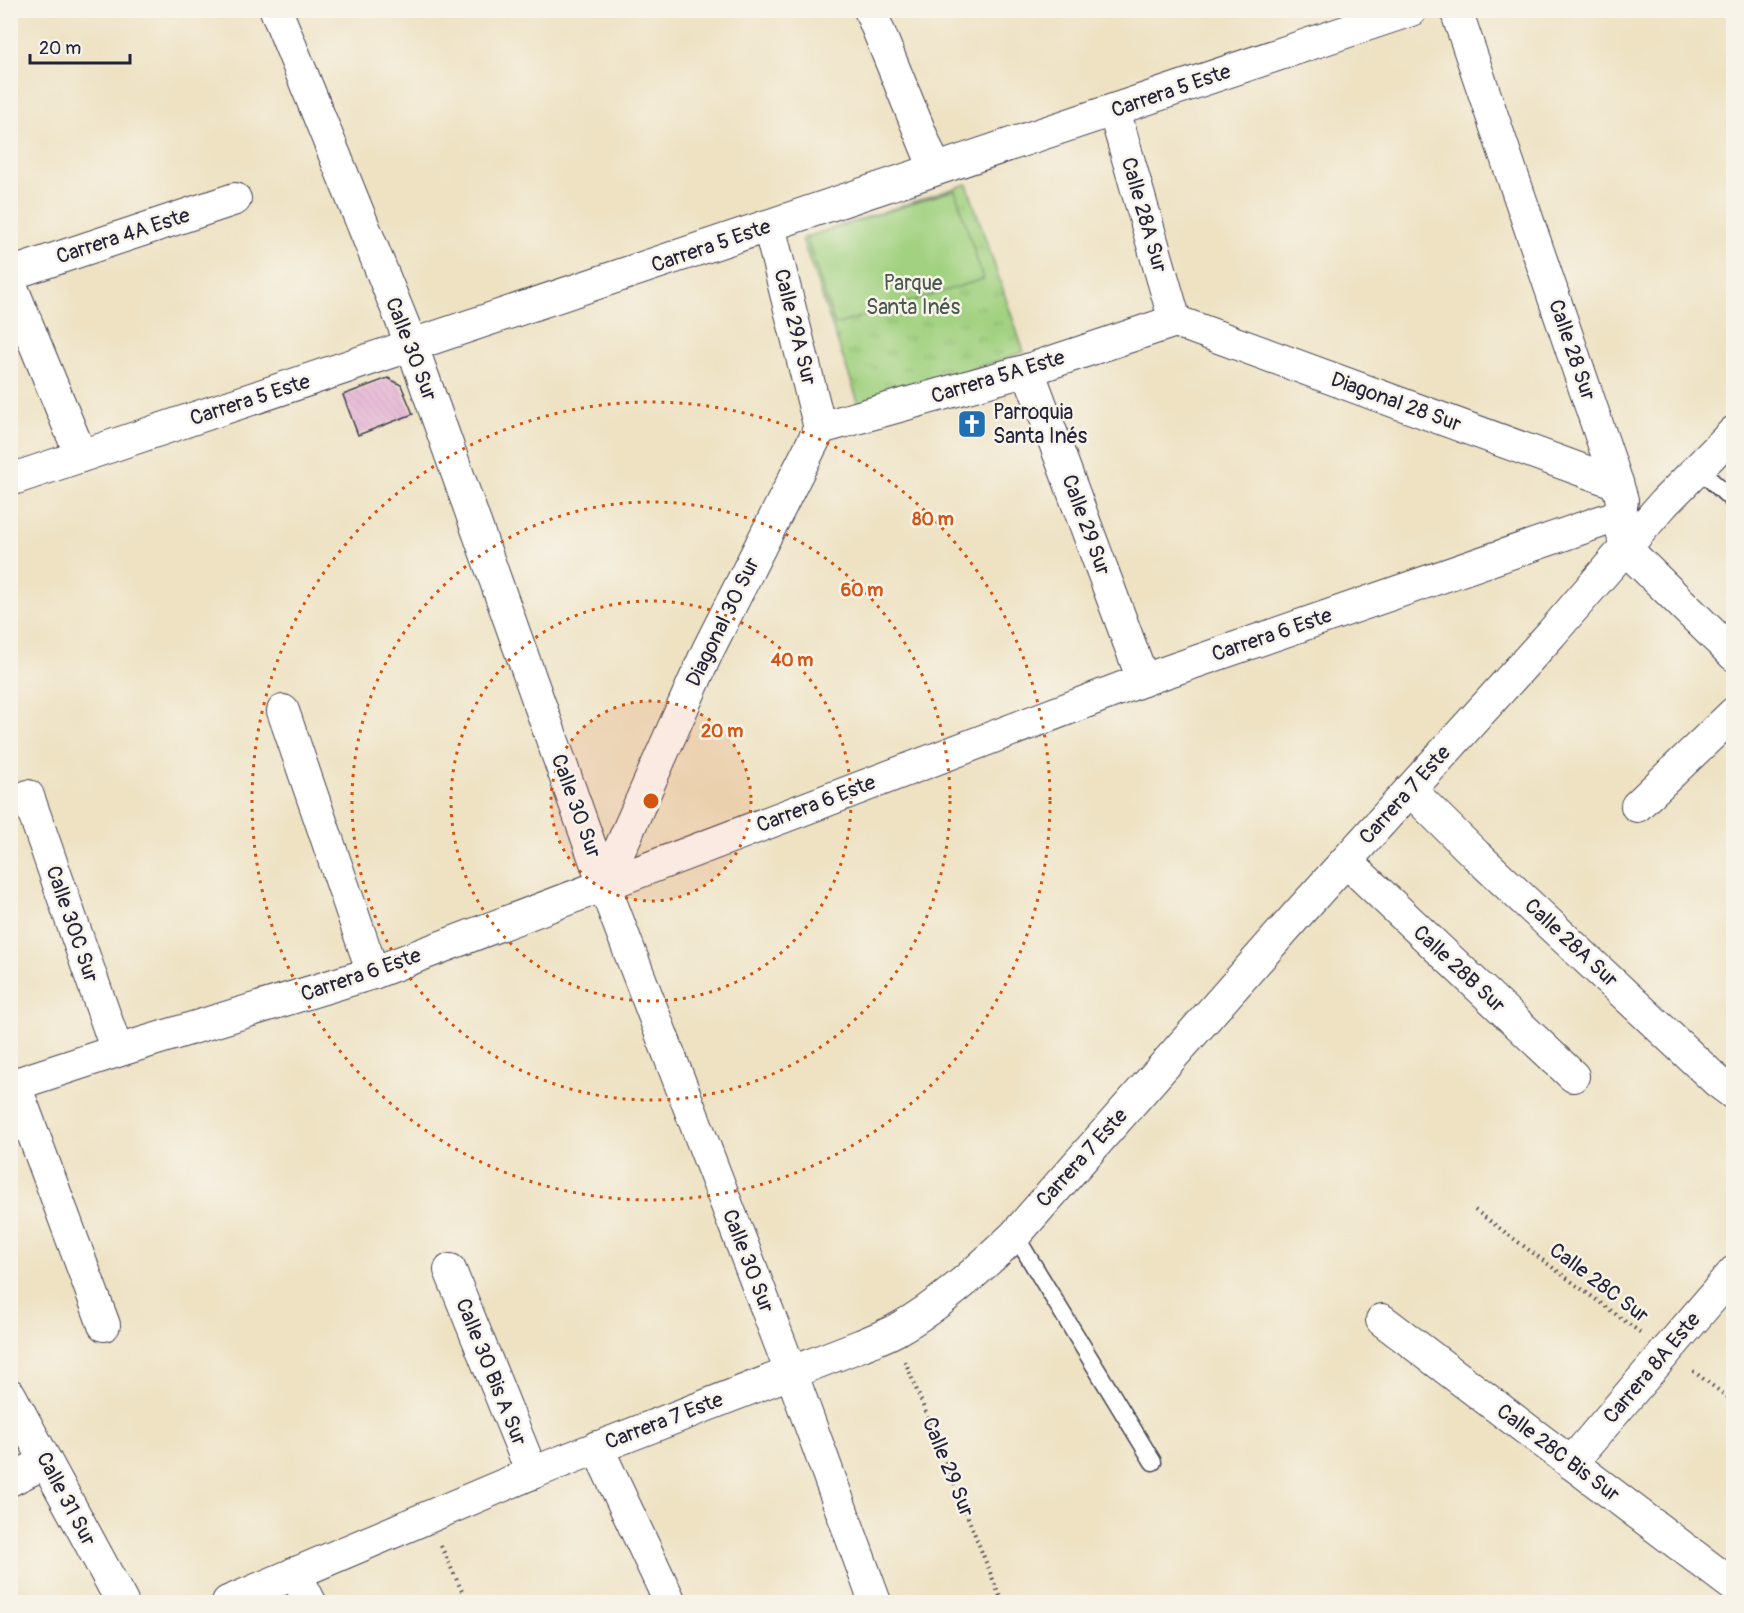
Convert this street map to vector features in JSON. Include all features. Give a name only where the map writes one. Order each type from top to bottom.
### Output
[{"type":"street","name":"Calle 30 Sur","points":[[276,10],[412,346],[604,885],[790,1372],[875,1602]]},
{"type":"street","points":[[870,10],[935,169]]},
{"type":"street","name":"Carrera 5 Este","points":[[10,480],[1411,10]]},
{"type":"street","name":"Calle 28 Sur","points":[[1456,10],[1617,483],[1622,500],[1620,515],[1625,548]]},
{"type":"street","name":"Calle 28A Sur","points":[[1114,110],[1175,321]]},
{"type":"street","name":"Carrera 4A Este","points":[[10,274],[235,199]]},
{"type":"street","name":"Calle 29A Sur","points":[[769,226],[820,428]]},
{"type":"street","points":[[10,283],[81,456]]},
{"type":"street","name":"Diagonal 28 Sur","points":[[1175,321],[1617,483]]},
{"type":"street","name":"Carrera 5A Este","points":[[820,428],[1028,370],[1175,321]]},
{"type":"street","name":"Calle 29 Sur","points":[[1028,370],[1143,680]]},
{"type":"street","name":"Diagonal 30 Sur","points":[[604,885],[708,650],[820,428]]},
{"type":"street","name":"Carrera 7 Este","points":[[228,1602],[532,1473],[894,1332],[947,1296],[987,1262],[1015,1234],[1551,634],[1664,503],[1734,432]]},
{"type":"street","name":"Carrera 6 Este","points":[[13,1085],[373,973],[1143,680],[1620,515]]},
{"type":"street","points":[[1625,548],[1734,655]]},
{"type":"street","points":[[283,711],[373,973]]},
{"type":"street","points":[[1637,806],[1734,712]]},
{"type":"street","name":"Calle 28A Sur","points":[[1410,790],[1718,1082],[1734,1094]]},
{"type":"street","name":"Calle 30C Sur","points":[[28,796],[117,1051]]},
{"type":"street","name":"Calle 28B Sur","points":[[1346,861],[1573,1076]]},
{"type":"street","points":[[13,1085],[104,1325]]},
{"type":"street","name":"Calle 30 Bis A Sur","points":[[450,1270],[532,1473]]},
{"type":"street","name":"Carrera 8A Este","points":[[1571,1463],[1734,1272]]},
{"type":"street","name":"Calle 28C Bis Sur","points":[[1382,1320],[1734,1586]]},
{"type":"street","name":"Calle 31 Sur","points":[[10,1395],[122,1602]]},
{"type":"street","points":[[597,1447],[670,1602]]},
{"type":"street","points":[[10,1480],[46,1462]]},
{"type":"street","points":[[295,1573],[310,1602]]},
{"type":"lane","points":[[1699,469],[1734,502]]},
{"type":"lane","points":[[1015,1234],[1153,1462]]},
{"type":"path","name":"Calle 28C Sur","points":[[1475,1210],[1734,1402]]},
{"type":"path","name":"Calle 29 Sur","points":[[894,1332],[1002,1602]]},
{"type":"path","points":[[429,1517],[467,1602]]},
{"type":"green space","name":"Parque Santa Inés","points":[[967,184],[1024,352],[860,407],[802,239]]},
{"type":"green space","points":[[955,190],[983,279],[835,325],[806,237]]},
{"type":"building","points":[[388,378],[401,385],[413,414],[358,435],[343,395]]},
{"type":"place","name":"Parroquia Santa Inés","points":[[972,424]]}]
